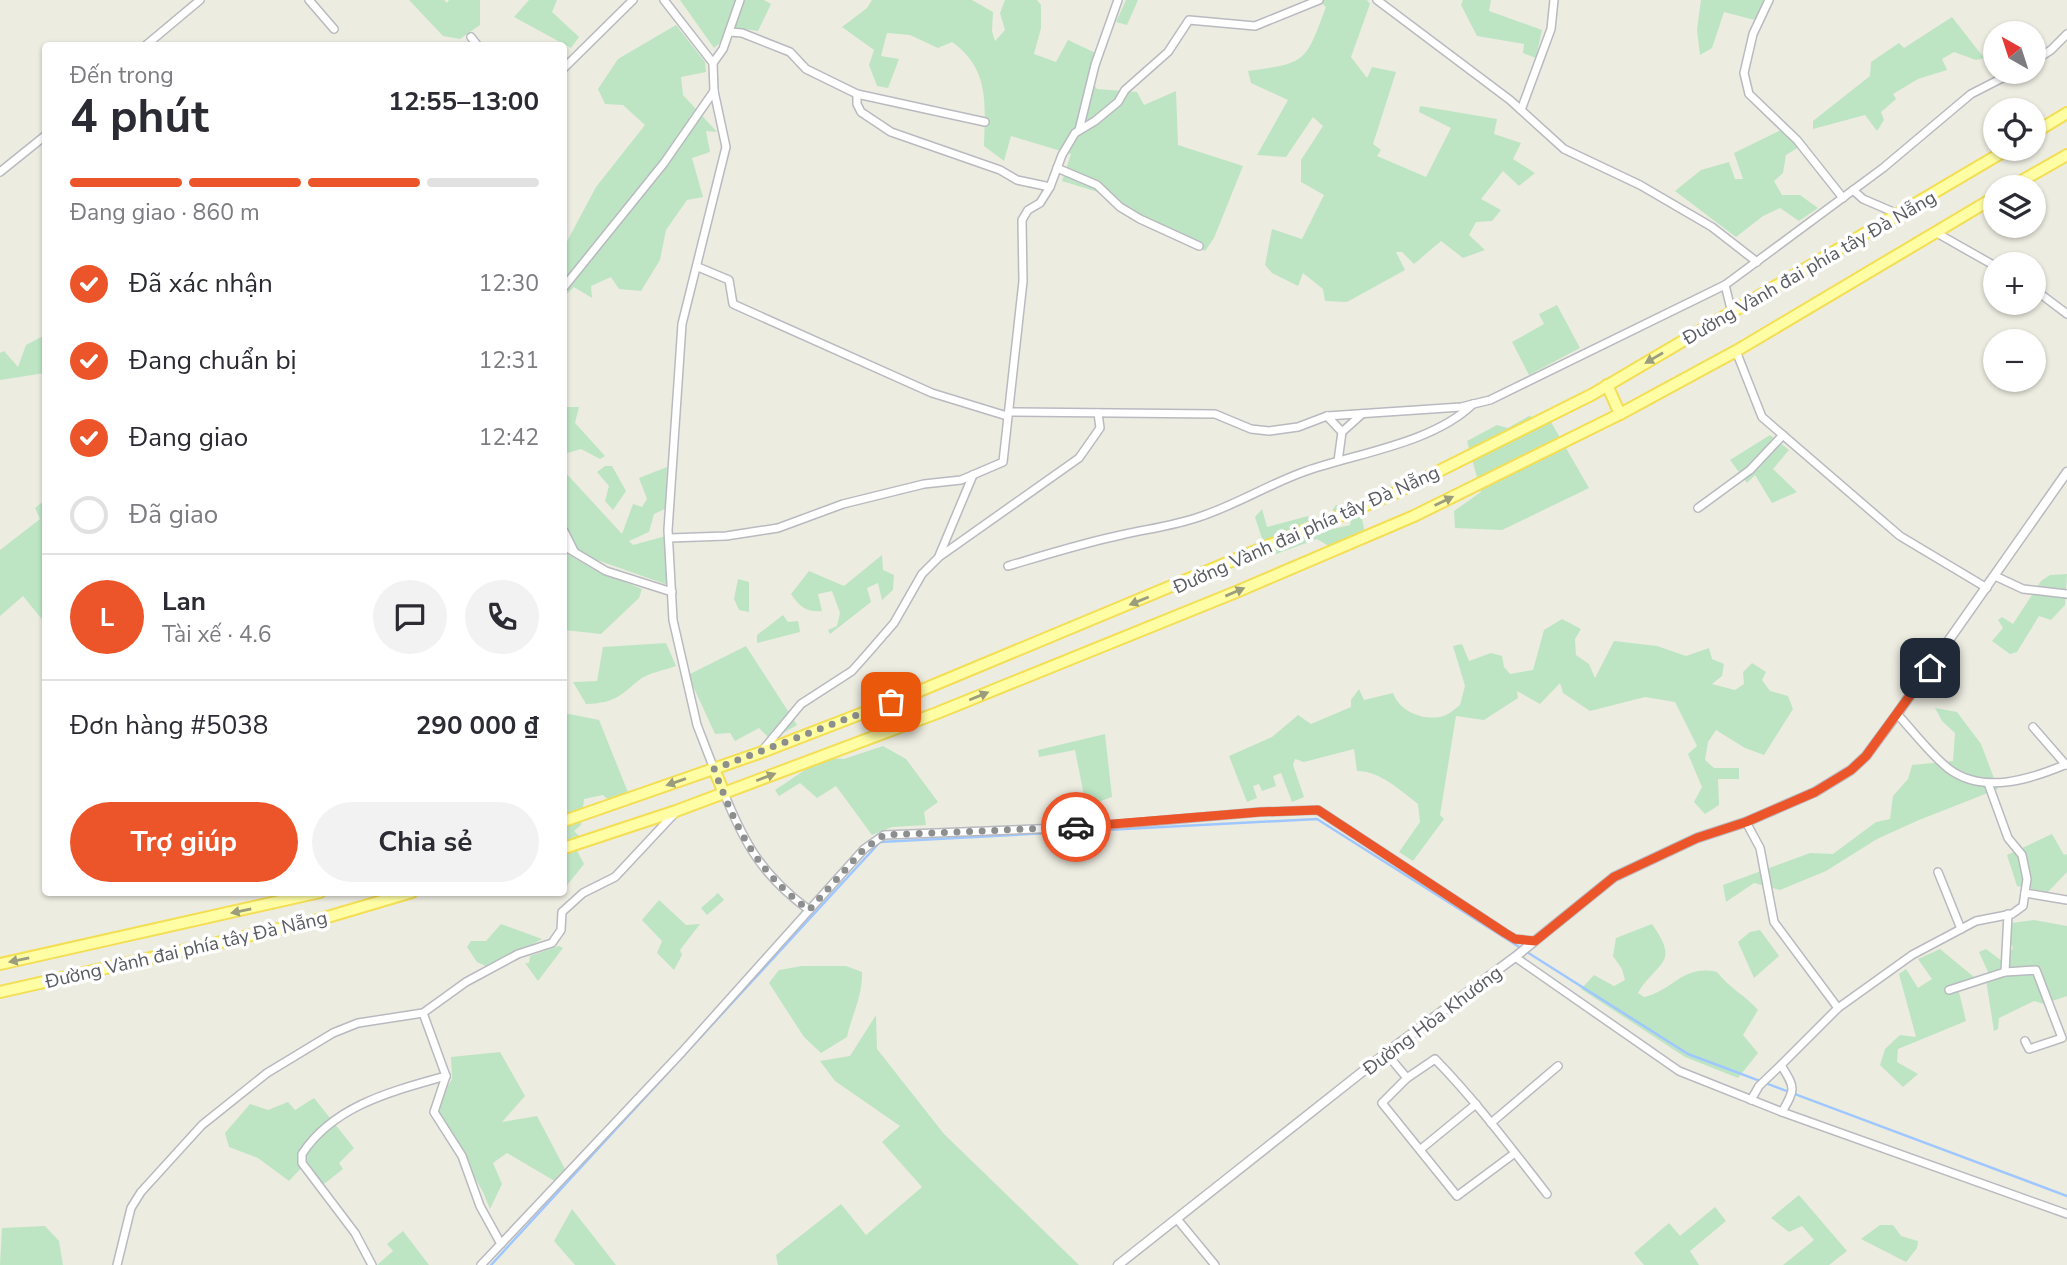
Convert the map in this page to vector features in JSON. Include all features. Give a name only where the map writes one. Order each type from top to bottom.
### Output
[{"type":"main road","points":[[2046,126],[2067,113]]},
{"type":"main road","points":[[2032,175],[2067,155]]},
{"type":"main road","name":"Đường Vành đai phía tây Đà Nẵng","points":[[567,820],[762,752],[955,677],[1382,499],[1607,385],[1988,161]]},
{"type":"main road","name":"Đường Vành đai phía tây Đà Nẵng","points":[[567,847],[677,811],[937,713],[1236,592],[1414,516],[1620,414],[1736,351],[1983,204]]},
{"type":"main road","points":[[1607,385],[1620,414]]},
{"type":"main road","points":[[714,769],[723,793]]},
{"type":"main road","name":"Đường Vành đai phía tây Đà Nẵng","points":[[0,964],[302,896]]},
{"type":"main road","name":"Đường Vành đai phía tây Đà Nẵng","points":[[0,992],[314,921],[398,896]]},
{"type":"street","points":[[150,42],[201,0]]},
{"type":"street","points":[[309,0],[334,29]]},
{"type":"street","points":[[567,65],[633,0]]},
{"type":"street","points":[[664,0],[713,63]]},
{"type":"street","points":[[714,769],[697,725],[673,620],[668,530],[682,324],[725,155],[714,91],[713,63],[730,32],[740,0]]},
{"type":"street","points":[[1079,130],[1095,65],[1118,0]]},
{"type":"street","points":[[670,538],[778,528],[843,504],[972,475],[1003,462],[1023,281],[1022,220],[1028,209],[1040,203],[1050,187],[1062,155],[1079,130],[1118,102],[1125,90],[1168,52],[1189,20],[1255,26],[1319,0]]},
{"type":"street","points":[[1377,0],[1521,110],[1564,149],[1640,185],[1712,227],[1757,262]]},
{"type":"street","points":[[1521,110],[1550,29],[1554,0]]},
{"type":"street","points":[[1769,0],[1753,34],[1744,73],[1749,94],[1797,140],[1843,198]]},
{"type":"street","points":[[730,32],[742,33],[790,52],[806,69],[858,94],[985,122]]},
{"type":"street","points":[[2046,53],[2067,34]]},
{"type":"street","points":[[471,37],[475,42]]},
{"type":"street","points":[[698,267],[729,279],[733,304],[932,393],[1008,414],[1215,415],[1251,429],[1269,430],[1298,428],[1327,416],[1473,404],[1490,400],[1725,285],[1843,198],[1971,94],[1991,84]]},
{"type":"street","points":[[567,283],[664,163],[714,91]]},
{"type":"street","points":[[858,94],[856,104],[861,112],[891,132],[991,166],[1017,180],[1050,187]]},
{"type":"street","points":[[0,172],[42,138]]},
{"type":"street","points":[[1057,168],[1097,185],[1120,207],[1140,219],[1199,246]]},
{"type":"street","points":[[1853,190],[1863,199],[1899,214]]},
{"type":"street","points":[[1935,232],[1983,259]]},
{"type":"street","points":[[1725,285],[1731,313]]},
{"type":"street","points":[[2046,298],[2067,314]]},
{"type":"street","points":[[1736,351],[1762,417],[1900,536],[1987,588]]},
{"type":"street","points":[[1008,566],[1087,543],[1199,517],[1241,502],[1274,483],[1384,448],[1429,430],[1460,417],[1473,404]]},
{"type":"street","points":[[762,752],[801,704],[852,671],[894,623],[922,574],[939,557],[1079,458],[1100,428],[1098,413]]},
{"type":"street","points":[[1338,461],[1342,432],[1363,413]]},
{"type":"street","points":[[1327,416],[1342,432]]},
{"type":"street","points":[[1698,508],[1750,470],[1783,435]]},
{"type":"street","name":"Đường Hòa Khương","points":[[1118,1265],[1614,877],[1697,838],[1746,822],[1815,792],[1851,770],[1866,756],[1897,714],[2067,472]]},
{"type":"street","points":[[939,557],[943,540],[972,475]]},
{"type":"street","points":[[567,537],[574,552]]},
{"type":"street","points":[[567,548],[606,570],[672,592]]},
{"type":"street","points":[[1995,576],[2023,589],[2067,594]]},
{"type":"street","points":[[1897,714],[1952,771],[1988,783],[2008,784],[2066,765],[2032,727]]},
{"type":"street","points":[[1751,1100],[1759,1086],[1838,1007],[1912,954],[1976,921],[2008,914],[2023,906],[2027,879],[2022,855],[2008,838],[1988,783]]},
{"type":"street","points":[[723,793],[743,839],[779,888],[809,910]]},
{"type":"street","points":[[481,1265],[674,1060],[864,849],[877,838],[892,833],[1087,827],[1307,809],[1324,813],[1515,939],[1535,941]]},
{"type":"street","points":[[117,1265],[119,1250],[136,1200],[202,1125],[267,1073],[333,1033],[358,1023],[423,1013],[467,982],[518,954],[552,943],[561,930],[562,912],[583,894],[615,877],[677,811]]},
{"type":"street","points":[[1746,822],[1765,864],[1774,922],[1838,1007]]},
{"type":"street","points":[[1938,872],[1961,929]]},
{"type":"street","points":[[2025,893],[2067,900]]},
{"type":"street","points":[[2005,972],[2008,914]]},
{"type":"street","points":[[1515,957],[1679,1072],[1782,1112],[2067,1214]]},
{"type":"street","points":[[1950,990],[2005,972],[2036,970],[2062,1038],[2029,1049],[2025,1041]]},
{"type":"street","points":[[423,1013],[446,1076],[435,1112],[462,1156],[480,1206],[501,1244]]},
{"type":"street","points":[[1386,1054],[1407,1078]]},
{"type":"street","points":[[1515,1153],[1457,1196],[1382,1103],[1407,1078],[1436,1059],[1476,1104],[1515,1153],[1547,1194]]},
{"type":"street","points":[[1781,1065],[1792,1080],[1793,1090],[1782,1112]]},
{"type":"street","points":[[1491,1123],[1558,1066]]},
{"type":"street","points":[[372,1265],[355,1233],[302,1163],[302,1154],[332,1123],[358,1105],[446,1076]]},
{"type":"street","points":[[1421,1149],[1476,1104]]},
{"type":"street","points":[[1177,1219],[1215,1265]]},
{"type":"green space","points":[[409,0],[444,0],[447,3],[449,0],[480,0],[480,25],[460,39],[443,36]]},
{"type":"green space","points":[[529,0],[557,0],[552,12],[579,37],[571,48],[567,46],[567,42],[560,42],[514,17]]},
{"type":"green space","points":[[680,0],[764,0],[771,4],[758,31],[737,28],[714,48]]},
{"type":"green space","points":[[872,0],[972,0],[993,12],[992,31],[995,41],[1005,30],[1000,13],[1005,0],[1037,0],[1041,5],[1041,28],[1034,54],[1056,62],[1068,40],[1102,56],[1094,85],[1097,89],[1137,92],[1144,105],[1176,91],[1178,145],[1243,166],[1214,238],[1205,251],[1126,215],[1101,193],[1062,181],[1071,154],[1011,136],[1004,161],[984,146],[983,88],[973,64],[952,42],[938,48],[910,35],[887,33],[881,56],[899,59],[888,88],[877,86],[869,65],[874,50],[842,27],[867,8]]},
{"type":"green space","points":[[1126,0],[1138,0],[1127,25],[1116,22]]},
{"type":"green space","points":[[1318,0],[1367,0],[1370,4],[1351,57],[1367,78],[1372,67],[1396,72],[1373,144],[1381,150],[1377,156],[1426,177],[1451,128],[1419,112],[1420,106],[1497,119],[1494,134],[1521,143],[1513,159],[1535,173],[1519,186],[1503,171],[1481,199],[1501,210],[1492,221],[1476,222],[1469,235],[1485,250],[1463,258],[1441,241],[1414,264],[1402,252],[1396,252],[1405,270],[1347,302],[1325,301],[1323,289],[1303,273],[1298,286],[1272,273],[1265,265],[1272,229],[1302,239],[1324,195],[1301,182],[1301,160],[1323,126],[1313,117],[1286,157],[1257,155],[1288,100],[1251,83],[1248,71],[1283,65],[1302,57],[1313,39],[1326,7]]},
{"type":"green space","points":[[1463,0],[1491,0],[1489,11],[1542,30],[1536,58],[1523,53],[1524,44],[1477,36],[1461,5]]},
{"type":"green space","points":[[1701,0],[1765,0],[1755,20],[1724,12],[1712,48],[1700,55],[1697,30]]},
{"type":"green space","points":[[1952,17],[1983,58],[1976,60],[1954,52],[1942,59],[1947,70],[1918,79],[1893,94],[1896,99],[1881,112],[1884,120],[1877,131],[1865,115],[1813,129],[1813,121],[1870,76],[1871,62],[1899,43],[1904,48]]},
{"type":"green space","points":[[676,25],[705,62],[706,72],[681,77],[683,95],[717,132],[706,131],[710,152],[692,158],[703,197],[687,200],[666,230],[660,260],[641,291],[619,289],[611,277],[591,286],[592,298],[574,287],[567,294],[567,241],[596,187],[645,125],[623,105],[605,104],[598,89],[618,59]]},
{"type":"green space","points":[[1787,127],[1805,143],[1786,155],[1783,173],[1774,181],[1782,195],[1800,195],[1818,208],[1799,221],[1780,208],[1763,216],[1736,237],[1675,191],[1701,170],[1729,162],[1735,179],[1743,179],[1734,153]]},
{"type":"green space","points":[[1557,305],[1580,348],[1529,375],[1512,342],[1544,324],[1539,314]]},
{"type":"green space","points":[[42,337],[42,373],[0,380],[0,353],[4,351],[18,367],[26,345]]},
{"type":"green space","points":[[567,407],[579,407],[575,423],[605,456],[600,459],[581,449],[567,453]]},
{"type":"green space","points":[[1529,416],[1551,422],[1589,488],[1502,530],[1455,528],[1454,511],[1481,492],[1467,441],[1497,425],[1508,428]]},
{"type":"green space","points":[[1770,435],[1789,450],[1773,469],[1797,492],[1772,503],[1755,475],[1747,483],[1730,460]]},
{"type":"green space","points":[[605,466],[612,466],[626,491],[613,510],[605,501],[609,486],[597,472]]},
{"type":"green space","points":[[667,467],[665,509],[654,514],[649,532],[629,541],[633,545],[666,536],[668,585],[594,559],[567,543],[567,474],[622,534],[633,504],[642,507],[647,499],[639,478]]},
{"type":"green space","points":[[42,502],[42,619],[23,596],[0,616],[0,550],[40,519],[35,508]]},
{"type":"green space","points":[[1336,505],[1360,509],[1366,538],[1337,551],[1317,539],[1268,557],[1255,517],[1262,509],[1267,527],[1308,516],[1321,532],[1350,525],[1351,518],[1332,511]]},
{"type":"green space","points":[[567,554],[595,570],[642,589],[639,598],[601,634],[567,630]]},
{"type":"green space","points":[[882,555],[883,570],[894,575],[893,590],[882,600],[878,583],[867,588],[871,602],[830,634],[828,630],[837,626],[840,613],[832,591],[818,594],[822,611],[804,608],[791,594],[809,571],[844,586]]},
{"type":"green space","points":[[2067,574],[2065,605],[2051,620],[2039,616],[2017,652],[2010,654],[1992,641],[2003,628],[1998,620],[2002,617],[2013,624],[2041,581],[2050,575]]},
{"type":"green space","points":[[738,579],[749,582],[749,612],[739,610],[734,599]]},
{"type":"green space","points":[[783,615],[788,622],[798,621],[800,632],[757,643],[757,635]]},
{"type":"green space","points":[[1562,619],[1581,629],[1575,639],[1576,655],[1589,664],[1595,678],[1614,641],[1657,646],[1686,656],[1709,648],[1712,659],[1724,664],[1722,676],[1712,684],[1735,690],[1744,684],[1743,672],[1752,663],[1766,672],[1762,680],[1770,691],[1788,696],[1793,709],[1764,755],[1745,748],[1716,730],[1708,742],[1705,760],[1714,768],[1739,768],[1739,779],[1718,779],[1719,805],[1705,814],[1694,802],[1702,787],[1688,754],[1697,746],[1675,702],[1645,697],[1590,711],[1563,693],[1560,683],[1540,704],[1517,691],[1518,698],[1484,720],[1456,716],[1440,815],[1444,819],[1413,861],[1399,852],[1420,822],[1418,804],[1382,778],[1357,771],[1354,749],[1304,762],[1295,759],[1293,765],[1304,797],[1292,802],[1281,773],[1273,776],[1276,786],[1262,791],[1259,784],[1253,786],[1257,798],[1247,802],[1229,756],[1272,737],[1298,715],[1311,724],[1351,707],[1351,700],[1359,689],[1364,700],[1393,693],[1400,705],[1412,713],[1433,718],[1443,716],[1460,705],[1465,686],[1453,646],[1462,644],[1469,661],[1491,653],[1502,656],[1504,667],[1510,674],[1533,670],[1544,630]]},
{"type":"green space","points":[[666,643],[676,666],[643,678],[610,700],[586,704],[573,682],[597,681],[603,647]]},
{"type":"green space","points":[[746,646],[797,725],[771,740],[759,728],[735,741],[730,733],[715,734],[688,675]]},
{"type":"green space","points":[[1935,708],[1957,712],[1981,744],[1998,789],[1877,839],[1826,871],[1780,890],[1754,883],[1726,902],[1723,885],[1810,853],[1833,854],[1876,822],[1890,819],[1893,796],[1908,779],[1912,765],[1953,761],[1955,733],[1942,721]]},
{"type":"green space","points":[[567,714],[599,720],[629,795],[612,803],[603,795],[584,799],[581,825],[574,831],[586,843],[576,849],[584,864],[567,885]]},
{"type":"green space","points":[[1105,734],[1112,797],[1086,806],[1075,750],[1039,757],[1038,750]]},
{"type":"green space","points":[[883,746],[906,759],[938,802],[924,812],[926,825],[892,827],[872,835],[836,786],[817,798],[800,783],[779,796],[775,790],[823,758],[844,759]]},
{"type":"green space","points":[[2052,834],[2064,855],[2067,854],[2067,872],[2048,892],[2017,886],[2007,855]]},
{"type":"green space","points":[[718,893],[724,900],[707,915],[701,908]]},
{"type":"green space","points":[[659,900],[686,925],[700,924],[680,950],[682,955],[674,970],[657,953],[662,941],[642,920]]},
{"type":"green space","points":[[2034,920],[2067,926],[2067,996],[2044,1004],[2034,1001],[1999,1018],[1998,1029],[1994,1031],[1986,980],[1988,972],[1979,952],[1986,949],[2002,961],[2013,948],[2004,924]]},
{"type":"green space","points":[[501,924],[542,939],[488,967],[477,962],[467,947],[471,941],[486,941]]},
{"type":"green space","points":[[1652,924],[1661,937],[1665,955],[1663,962],[1638,993],[1644,997],[1654,994],[1687,975],[1705,970],[1717,972],[1758,1010],[1743,1035],[1758,1053],[1738,1078],[1685,1057],[1581,989],[1594,975],[1614,986],[1625,980],[1622,969],[1613,956],[1616,938]]},
{"type":"green space","points":[[1760,930],[1779,956],[1754,978],[1738,942],[1750,932]]},
{"type":"green space","points":[[559,946],[563,948],[538,981],[525,963],[529,963],[530,956]]},
{"type":"green space","points":[[1940,949],[1974,977],[1957,984],[1966,1021],[1898,1049],[1897,1062],[1918,1074],[1903,1087],[1880,1065],[1885,1049],[1900,1035],[1916,1037],[1899,974],[1906,969],[1918,988],[1932,979],[1918,959]]},
{"type":"green space","points":[[802,966],[846,966],[862,972],[859,997],[847,1037],[821,1053],[804,1037],[769,983],[779,970]]},
{"type":"green space","points":[[876,1015],[877,1049],[944,1134],[1079,1265],[778,1265],[776,1255],[841,1204],[866,1235],[922,1187],[882,1142],[900,1126],[835,1081],[820,1061],[850,1056]]},
{"type":"green space","points":[[500,1052],[525,1096],[502,1122],[537,1116],[566,1171],[558,1183],[507,1153],[493,1163],[502,1184],[490,1209],[435,1108],[452,1079],[451,1057]]},
{"type":"green space","points":[[314,1098],[354,1148],[339,1163],[343,1169],[324,1184],[305,1164],[289,1181],[258,1158],[229,1147],[225,1133],[250,1104],[268,1110],[288,1102],[295,1110]]},
{"type":"green space","points":[[1799,1195],[1847,1251],[1829,1265],[1783,1265],[1814,1240],[1802,1226],[1789,1232],[1771,1218]]},
{"type":"green space","points":[[1715,1207],[1726,1221],[1690,1251],[1699,1265],[1644,1265],[1634,1253],[1669,1223],[1680,1236]]},
{"type":"green space","points":[[572,1209],[616,1265],[575,1265],[554,1241]]},
{"type":"green space","points":[[1880,1225],[1893,1225],[1901,1236],[1918,1241],[1917,1248],[1906,1262],[1861,1239]]},
{"type":"green space","points":[[45,1226],[59,1241],[63,1265],[0,1265],[2,1228]]},
{"type":"green space","points":[[403,1231],[429,1265],[377,1265],[393,1251],[387,1244]]},
{"type":"waterway","points":[[491,1265],[880,842],[1317,819],[1688,1054],[2067,1196]]},
{"type":"way so far","points":[[891,702],[714,769],[743,839],[779,888],[809,910],[864,849],[884,835],[924,831],[1076,827]]},
{"type":"route","points":[[1076,827],[1318,810],[1505,933],[1515,939],[1535,941],[1614,877],[1697,838],[1746,822],[1815,792],[1851,770],[1866,756],[1930,668]]}]
